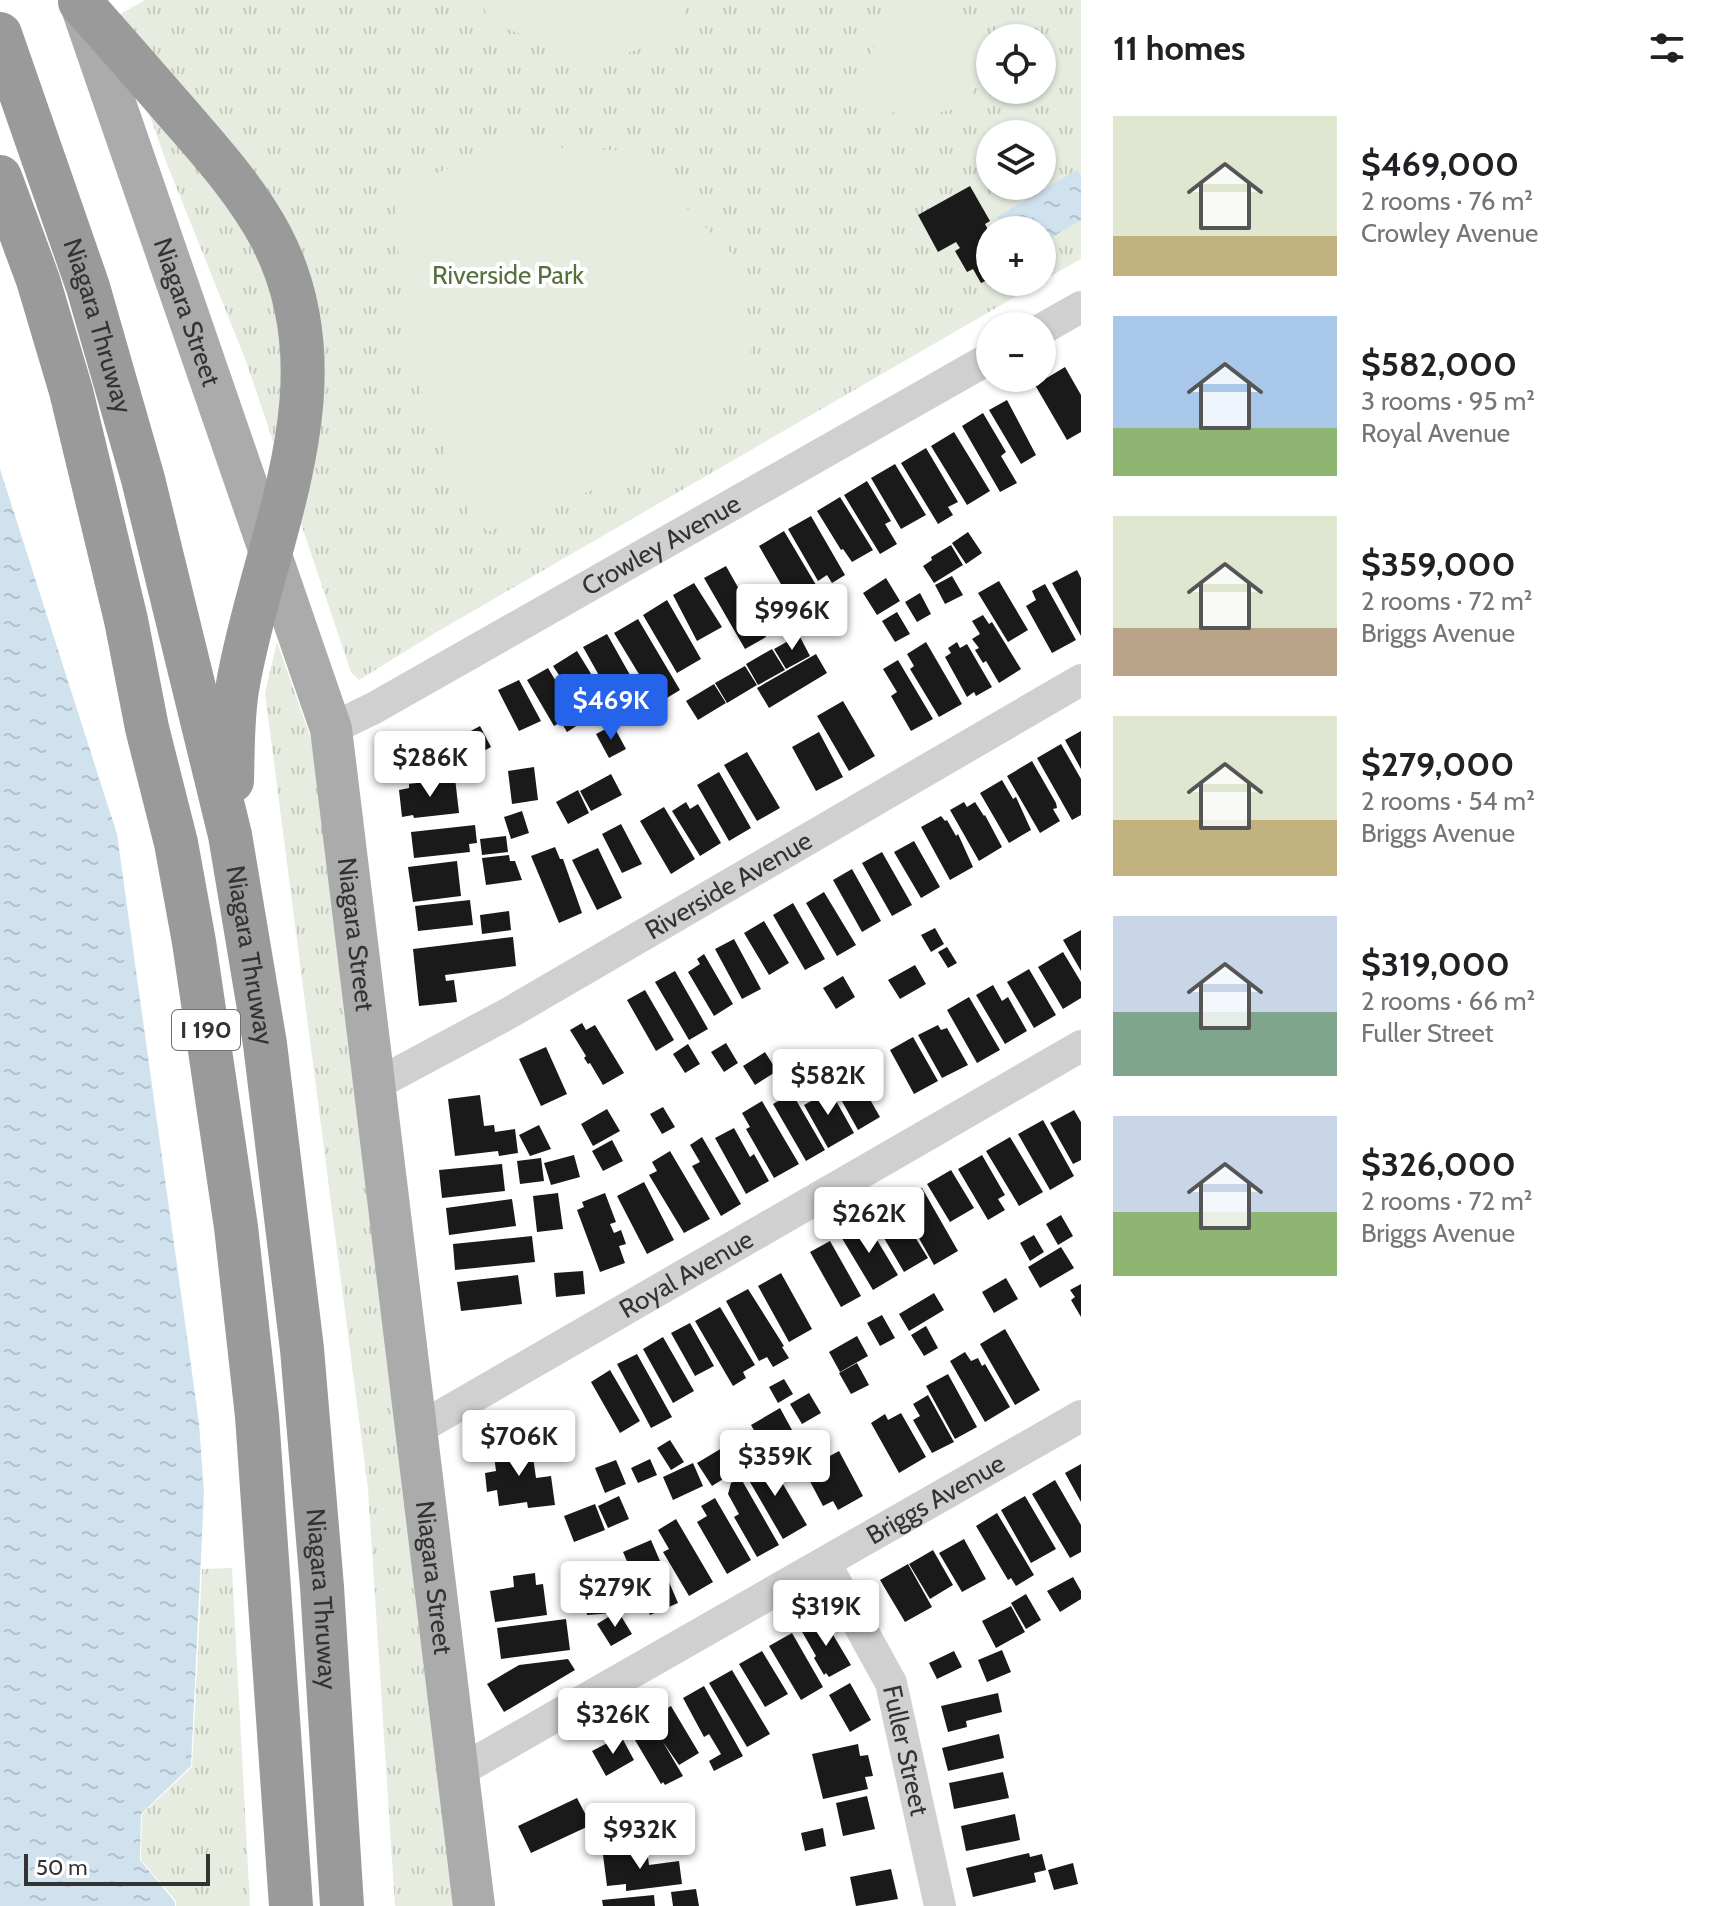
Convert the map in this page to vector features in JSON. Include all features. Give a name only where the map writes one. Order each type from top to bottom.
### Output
[{"type":"highway","points":[[80,1],[250,201],[271,238],[295,299],[302,345],[298,432],[290,479],[237,685],[230,835]]},
{"type":"highway","name":"Niagara Thruway","points":[[0,34],[88,287],[143,479],[230,835],[265,1044],[302,1349],[322,1587],[342,1906]]},
{"type":"highway","name":"Niagara Thruway","points":[[0,177],[38,280],[71,391],[176,843],[194,942],[236,1227],[257,1416],[291,1906]]},
{"type":"main road","name":"Niagara Street","points":[[80,1],[331,729],[474,1906]]},
{"type":"street","points":[[1056,321],[1081,307]]},
{"type":"street","name":"Crowley Avenue","points":[[331,729],[374,708],[976,366]]},
{"type":"street","name":"Riverside Avenue","points":[[375,1085],[509,1013],[1081,680]]},
{"type":"street","name":"Royal Avenue","points":[[416,1430],[1081,1046]]},
{"type":"street","name":"Briggs Avenue","points":[[458,1772],[1081,1416]]},
{"type":"street","name":"Fuller Street","points":[[825,1563],[891,1683],[940,1906]]},
{"type":"green space","name":"Riverside Park","points":[[145,0],[1081,0],[1081,259],[1056,273],[1056,216],[976,216],[976,296],[1017,296],[989,312],[976,312],[976,320],[359,680],[351,672],[246,361],[167,164],[115,17]]},
{"type":"green space","points":[[481,0],[683,0],[686,33],[598,63],[489,22]]},
{"type":"green space","points":[[903,0],[947,9],[964,21],[976,42],[976,74],[968,107],[906,115],[882,108],[869,97],[864,83],[866,67],[882,32]]},
{"type":"green space","points":[[505,145],[630,151],[737,259],[752,368],[650,467],[490,531],[473,523],[408,358],[393,191]]},
{"type":"green space","points":[[277,642],[312,742],[455,1906],[395,1906],[368,1489],[265,693]]},
{"type":"green space","points":[[232,1568],[250,1906],[176,1906],[176,1901],[141,1860],[142,1814],[192,1767],[202,1569]]},
{"type":"water","points":[[1077,170],[1081,177],[1081,220],[1056,235],[1056,216],[999,216],[1026,200],[1056,200],[1056,182]]},
{"type":"water","points":[[0,469],[117,834],[199,1423],[204,1493],[191,1766],[141,1814],[140,1860],[175,1902],[175,1906],[0,1906]]},
{"type":"building","points":[[970,186],[987,216],[976,216],[976,274],[973,269],[967,272],[955,251],[960,248],[956,242],[938,252],[918,215]]},
{"type":"building","points":[[1065,367],[1081,395],[1081,432],[1067,440],[1039,392],[1056,392],[1056,372]]},
{"type":"building","points":[[1007,400],[1036,455],[1021,464],[989,410]]},
{"type":"building","points":[[983,413],[1006,452],[1001,456],[1017,483],[1000,492],[962,426]]},
{"type":"building","points":[[954,432],[990,491],[967,505],[931,446]]},
{"type":"building","points":[[926,448],[958,502],[948,507],[953,515],[938,524],[901,463]]},
{"type":"building","points":[[895,464],[926,515],[901,529],[871,478]]},
{"type":"building","points":[[867,481],[891,521],[885,524],[897,544],[880,554],[844,495]]},
{"type":"building","points":[[840,497],[873,550],[852,562],[817,511]]},
{"type":"building","points":[[811,516],[845,575],[832,583],[827,575],[818,581],[788,529]]},
{"type":"building","points":[[784,531],[819,590],[793,605],[759,546]]},
{"type":"building","points":[[968,532],[982,553],[966,564],[952,543]]},
{"type":"building","points":[[951,545],[963,565],[934,583],[923,566]]},
{"type":"building","points":[[726,566],[766,637],[745,649],[704,578]]},
{"type":"building","points":[[1077,570],[1081,578],[1081,636],[1052,583]]},
{"type":"building","points":[[952,576],[963,595],[945,604],[935,585]]},
{"type":"building","points":[[886,578],[900,601],[877,615],[863,593]]},
{"type":"building","points":[[999,581],[1028,630],[1008,642],[978,593]]},
{"type":"building","points":[[694,583],[722,627],[697,641],[673,595]]},
{"type":"building","points":[[1045,584],[1076,640],[1052,653],[1026,606],[1036,600],[1032,591]]},
{"type":"building","points":[[920,593],[931,614],[917,622],[905,602]]},
{"type":"building","points":[[667,600],[701,659],[677,673],[643,615]]},
{"type":"building","points":[[897,612],[910,634],[895,642],[882,621]]},
{"type":"building","points":[[983,615],[989,624],[992,622],[1021,669],[999,683],[986,661],[983,663],[975,650],[979,648],[972,639],[980,634],[972,621]]},
{"type":"building","points":[[638,619],[680,690],[657,704],[614,633]]},
{"type":"building","points":[[607,634],[630,675],[622,680],[625,686],[610,695],[583,647]]},
{"type":"building","points":[[799,635],[810,656],[786,669],[774,649]]},
{"type":"building","points":[[926,642],[962,704],[939,717],[910,669],[914,666],[907,654]]},
{"type":"building","points":[[957,642],[960,648],[967,644],[992,687],[976,696],[974,692],[967,697],[945,657],[951,653],[948,648]]},
{"type":"building","points":[[772,649],[785,670],[758,685],[746,664]]},
{"type":"building","points":[[577,651],[601,690],[578,704],[553,666]]},
{"type":"building","points":[[816,654],[827,673],[769,708],[757,688]]},
{"type":"building","points":[[898,660],[933,719],[911,731],[891,696],[897,692],[883,669]]},
{"type":"building","points":[[745,666],[757,685],[727,703],[715,683]]},
{"type":"building","points":[[548,668],[581,723],[567,732],[561,722],[554,726],[527,680]]},
{"type":"building","points":[[519,680],[541,721],[519,731],[498,690]]},
{"type":"building","points":[[714,684],[726,703],[698,720],[686,701]]},
{"type":"building","points":[[843,701],[875,756],[849,771],[817,716]]},
{"type":"building","points":[[613,725],[626,749],[609,758],[596,734]]},
{"type":"building","points":[[480,726],[491,747],[471,758],[460,737]]},
{"type":"building","points":[[1081,731],[1081,769],[1065,740]]},
{"type":"building","points":[[819,732],[843,777],[816,791],[792,747]]},
{"type":"building","points":[[442,739],[450,769],[412,779],[404,749]]},
{"type":"building","points":[[1061,744],[1081,779],[1081,815],[1072,820],[1037,758]]},
{"type":"building","points":[[747,752],[780,808],[757,821],[724,765]]},
{"type":"building","points":[[1032,761],[1056,803],[1057,808],[1053,809],[1060,821],[1040,833],[1007,776]]},
{"type":"building","points":[[534,767],[538,800],[512,804],[508,771]]},
{"type":"building","points":[[719,772],[751,828],[729,841],[697,785]]},
{"type":"building","points":[[611,774],[622,795],[591,811],[580,791]]},
{"type":"building","points":[[455,778],[459,813],[402,817],[399,790],[409,788],[409,784]]},
{"type":"building","points":[[1002,780],[1013,799],[1016,797],[1031,830],[1009,843],[980,793]]},
{"type":"building","points":[[578,790],[589,813],[568,824],[556,802]]},
{"type":"building","points":[[686,802],[690,809],[698,804],[721,843],[700,856],[672,811]]},
{"type":"building","points":[[964,802],[967,807],[975,802],[1002,847],[979,861],[950,810]]},
{"type":"building","points":[[664,807],[695,859],[671,874],[640,821]]},
{"type":"building","points":[[522,811],[529,833],[511,839],[504,817]]},
{"type":"building","points":[[941,816],[956,836],[958,834],[973,867],[950,880],[921,827]]},
{"type":"building","points":[[621,824],[642,864],[622,873],[602,834]]},
{"type":"building","points":[[475,825],[477,843],[469,844],[470,852],[414,858],[411,832]]},
{"type":"building","points":[[506,836],[508,852],[482,855],[480,839]]},
{"type":"building","points":[[914,841],[940,887],[921,898],[894,852]]},
{"type":"building","points":[[555,847],[560,859],[563,859],[582,913],[559,923],[531,856]]},
{"type":"building","points":[[598,848],[622,898],[597,910],[572,860]]},
{"type":"building","points":[[882,852],[912,905],[892,916],[862,863]]},
{"type":"building","points":[[509,855],[510,861],[515,861],[522,880],[486,885],[482,858]]},
{"type":"building","points":[[457,861],[461,896],[413,902],[408,867]]},
{"type":"building","points":[[852,869],[881,921],[862,932],[833,880]]},
{"type":"building","points":[[824,892],[856,945],[837,956],[806,903]]},
{"type":"building","points":[[470,900],[473,925],[418,931],[415,906]]},
{"type":"building","points":[[793,903],[825,959],[805,970],[773,915]]},
{"type":"building","points":[[509,911],[511,930],[482,934],[480,915]]},
{"type":"building","points":[[764,921],[789,963],[769,975],[744,933]]},
{"type":"building","points":[[935,928],[944,944],[931,952],[921,935]]},
{"type":"building","points":[[1081,930],[1081,971],[1063,940]]},
{"type":"building","points":[[513,937],[516,966],[445,975],[446,981],[454,980],[457,1002],[419,1006],[413,949]]},
{"type":"building","points":[[734,939],[761,989],[742,999],[715,949]]},
{"type":"building","points":[[947,947],[957,963],[948,968],[938,952]]},
{"type":"building","points":[[1063,952],[1081,982],[1081,998],[1063,1009],[1038,967]]},
{"type":"building","points":[[704,954],[733,1004],[714,1016],[688,972],[700,964],[697,959]]},
{"type":"building","points":[[915,965],[926,984],[900,999],[888,980]]},
{"type":"building","points":[[1029,969],[1056,1015],[1034,1028],[1007,982]]},
{"type":"building","points":[[675,971],[708,1029],[689,1040],[655,982]]},
{"type":"building","points":[[843,976],[855,997],[836,1009],[823,988]]},
{"type":"building","points":[[993,985],[1002,1001],[1008,997],[1027,1031],[1005,1044],[976,995]]},
{"type":"building","points":[[645,990],[674,1040],[656,1051],[627,1000]]},
{"type":"building","points":[[969,997],[1000,1050],[977,1063],[947,1010]]},
{"type":"building","points":[[582,1023],[586,1030],[595,1025],[624,1073],[603,1085],[584,1058],[586,1056],[570,1030]]},
{"type":"building","points":[[938,1025],[941,1030],[947,1028],[968,1065],[942,1078],[918,1035]]},
{"type":"building","points":[[913,1037],[938,1081],[914,1094],[890,1050]]},
{"type":"building","points":[[726,1043],[738,1063],[724,1072],[711,1052]]},
{"type":"building","points":[[688,1044],[700,1064],[685,1073],[673,1054]]},
{"type":"building","points":[[546,1047],[567,1094],[541,1106],[519,1059]]},
{"type":"building","points":[[765,1052],[777,1071],[755,1085],[743,1066]]},
{"type":"building","points":[[846,1056],[860,1082],[863,1080],[871,1094],[868,1096],[880,1117],[858,1130],[824,1069]]},
{"type":"building","points":[[825,1085],[854,1133],[828,1148],[804,1105],[813,1100],[809,1094]]},
{"type":"building","points":[[792,1093],[825,1150],[806,1161],[773,1104]]},
{"type":"building","points":[[480,1095],[484,1126],[494,1125],[495,1132],[515,1129],[518,1153],[499,1156],[498,1151],[455,1156],[448,1099]]},
{"type":"building","points":[[762,1101],[799,1164],[774,1178],[746,1129],[750,1127],[742,1113]]},
{"type":"building","points":[[663,1107],[675,1127],[662,1134],[650,1114]]},
{"type":"building","points":[[607,1109],[620,1131],[593,1146],[581,1124]]},
{"type":"building","points":[[1074,1110],[1081,1122],[1081,1160],[1073,1164],[1050,1123]]},
{"type":"building","points":[[1043,1120],[1074,1176],[1050,1190],[1018,1134]]},
{"type":"building","points":[[539,1125],[551,1149],[530,1156],[519,1135]]},
{"type":"building","points":[[734,1128],[750,1157],[754,1154],[769,1181],[746,1194],[715,1138]]},
{"type":"building","points":[[702,1137],[741,1204],[721,1216],[692,1166],[700,1162],[690,1145]]},
{"type":"building","points":[[1010,1137],[1043,1192],[1019,1206],[986,1151]]},
{"type":"building","points":[[612,1140],[623,1161],[603,1171],[592,1151]]},
{"type":"building","points":[[670,1151],[710,1219],[684,1233],[649,1175],[657,1171],[652,1162]]},
{"type":"building","points":[[574,1155],[580,1177],[551,1185],[544,1163]]},
{"type":"building","points":[[982,1155],[1005,1195],[998,1199],[1005,1210],[988,1220],[958,1169]]},
{"type":"building","points":[[541,1158],[544,1181],[520,1184],[517,1161]]},
{"type":"building","points":[[502,1164],[505,1191],[442,1198],[439,1170]]},
{"type":"building","points":[[951,1170],[974,1208],[950,1222],[927,1184]]},
{"type":"building","points":[[644,1182],[674,1240],[647,1254],[617,1196]]},
{"type":"building","points":[[922,1188],[958,1251],[934,1265],[898,1201]]},
{"type":"building","points":[[558,1193],[563,1229],[537,1232],[533,1196]]},
{"type":"building","points":[[605,1193],[616,1222],[610,1224],[614,1233],[621,1230],[626,1244],[619,1246],[625,1263],[600,1272],[577,1210],[584,1207],[582,1202]]},
{"type":"building","points":[[512,1199],[516,1226],[449,1235],[446,1208]]},
{"type":"building","points":[[894,1203],[928,1258],[904,1272],[871,1216]]},
{"type":"building","points":[[1061,1215],[1073,1236],[1058,1245],[1046,1224]]},
{"type":"building","points":[[865,1220],[898,1275],[873,1290],[840,1235]]},
{"type":"building","points":[[1034,1235],[1044,1252],[1030,1261],[1020,1243]]},
{"type":"building","points":[[532,1236],[535,1262],[455,1270],[453,1244]]},
{"type":"building","points":[[830,1241],[861,1296],[841,1307],[810,1252]]},
{"type":"building","points":[[1061,1247],[1074,1268],[1040,1288],[1028,1267]]},
{"type":"building","points":[[583,1271],[585,1294],[556,1297],[554,1273]]},
{"type":"building","points":[[781,1273],[812,1329],[789,1342],[758,1286]]},
{"type":"building","points":[[518,1275],[522,1304],[461,1311],[457,1282]]},
{"type":"building","points":[[1006,1278],[1018,1299],[994,1313],[982,1292]]},
{"type":"building","points":[[1081,1284],[1081,1317],[1071,1300],[1075,1297],[1070,1290]]},
{"type":"building","points":[[748,1289],[789,1358],[773,1367],[767,1357],[759,1361],[726,1301]]},
{"type":"building","points":[[934,1293],[944,1310],[909,1331],[899,1314]]},
{"type":"building","points":[[720,1307],[755,1365],[743,1372],[746,1378],[733,1386],[695,1321]]},
{"type":"building","points":[[882,1315],[895,1338],[880,1346],[867,1323]]},
{"type":"building","points":[[690,1323],[714,1366],[695,1376],[671,1333]]},
{"type":"building","points":[[926,1326],[938,1348],[924,1356],[911,1335]]},
{"type":"building","points":[[1005,1329],[1040,1390],[1015,1405],[980,1344]]},
{"type":"building","points":[[857,1336],[868,1356],[840,1372],[829,1352]]},
{"type":"building","points":[[663,1337],[694,1391],[673,1403],[643,1349]]},
{"type":"building","points":[[965,1352],[971,1361],[978,1358],[982,1366],[985,1364],[1010,1407],[985,1422],[950,1361]]},
{"type":"building","points":[[637,1354],[672,1417],[651,1428],[617,1364]]},
{"type":"building","points":[[857,1363],[869,1385],[851,1394],[839,1373]]},
{"type":"building","points":[[610,1370],[640,1421],[620,1433],[591,1382]]},
{"type":"building","points":[[948,1374],[977,1427],[955,1439],[926,1386]]},
{"type":"building","points":[[784,1379],[793,1394],[778,1403],[769,1387]]},
{"type":"building","points":[[809,1393],[821,1413],[802,1424],[790,1404]]},
{"type":"building","points":[[928,1395],[954,1442],[932,1453],[913,1420],[920,1416],[913,1404]]},
{"type":"building","points":[[780,1408],[792,1430],[763,1446],[751,1425]]},
{"type":"building","points":[[901,1413],[926,1457],[899,1473],[871,1423],[885,1414],[888,1420]]},
{"type":"building","points":[[525,1440],[526,1450],[532,1450],[536,1478],[551,1476],[555,1505],[528,1508],[527,1502],[499,1506],[497,1490],[487,1492],[485,1473],[496,1471],[496,1444]]},
{"type":"building","points":[[670,1440],[684,1462],[671,1470],[657,1448]]},
{"type":"building","points":[[722,1448],[736,1471],[712,1486],[697,1463]]},
{"type":"building","points":[[839,1451],[863,1496],[838,1510],[833,1501],[823,1506],[804,1470]]},
{"type":"building","points":[[767,1457],[807,1525],[783,1539],[743,1470]]},
{"type":"building","points":[[650,1459],[657,1475],[638,1483],[631,1468]]},
{"type":"building","points":[[616,1460],[626,1484],[605,1493],[595,1468]]},
{"type":"building","points":[[693,1463],[703,1486],[673,1500],[663,1477]]},
{"type":"building","points":[[1081,1464],[1081,1502],[1065,1473]]},
{"type":"building","points":[[740,1477],[779,1545],[757,1557],[734,1517],[739,1514],[728,1494],[731,1483]]},
{"type":"building","points":[[1055,1480],[1081,1525],[1081,1552],[1070,1558],[1032,1494]]},
{"type":"building","points":[[619,1496],[629,1519],[608,1528],[598,1506]]},
{"type":"building","points":[[1025,1496],[1056,1549],[1031,1563],[1001,1510]]},
{"type":"building","points":[[715,1498],[751,1560],[727,1574],[697,1522],[707,1516],[701,1506]]},
{"type":"building","points":[[595,1504],[605,1530],[574,1542],[564,1516]]},
{"type":"building","points":[[997,1513],[1034,1575],[1016,1586],[1011,1578],[1008,1580],[976,1526]]},
{"type":"building","points":[[676,1519],[713,1582],[689,1596],[663,1552],[669,1549],[658,1530]]},
{"type":"building","points":[[964,1539],[986,1579],[962,1592],[939,1553]]},
{"type":"building","points":[[651,1540],[678,1603],[650,1615],[623,1552]]},
{"type":"building","points":[[933,1550],[953,1585],[930,1599],[909,1564]]},
{"type":"building","points":[[908,1564],[932,1607],[905,1622],[880,1580]]},
{"type":"building","points":[[535,1573],[536,1585],[543,1584],[547,1615],[495,1622],[490,1591],[514,1587],[513,1576]]},
{"type":"building","points":[[1073,1577],[1081,1591],[1081,1599],[1060,1612],[1047,1591]]},
{"type":"building","points":[[611,1587],[614,1613],[587,1615],[585,1590]]},
{"type":"building","points":[[1026,1594],[1041,1620],[1026,1629],[1011,1603]]},
{"type":"building","points":[[1011,1606],[1025,1632],[996,1648],[982,1621]]},
{"type":"building","points":[[618,1611],[632,1634],[611,1646],[597,1624]]},
{"type":"building","points":[[823,1618],[851,1665],[829,1677],[826,1673],[824,1675],[801,1630]]},
{"type":"building","points":[[566,1619],[570,1650],[501,1659],[497,1628]]},
{"type":"building","points":[[792,1633],[823,1687],[801,1700],[769,1646]]},
{"type":"building","points":[[1002,1650],[1011,1672],[987,1682],[978,1660]]},
{"type":"building","points":[[762,1651],[788,1694],[765,1707],[739,1664]]},
{"type":"building","points":[[954,1651],[962,1667],[937,1679],[929,1663]]},
{"type":"building","points":[[568,1659],[575,1670],[504,1712],[487,1684],[519,1665]]},
{"type":"building","points":[[732,1670],[770,1734],[747,1747],[709,1683]]},
{"type":"building","points":[[850,1683],[871,1720],[850,1732],[829,1695]]},
{"type":"building","points":[[704,1686],[743,1756],[714,1771],[709,1761],[721,1754],[709,1734],[704,1737],[683,1698]]},
{"type":"building","points":[[998,1693],[1002,1712],[966,1721],[967,1727],[948,1732],[941,1706]]},
{"type":"building","points":[[671,1706],[699,1753],[679,1765],[663,1742],[683,1776],[665,1785],[663,1782],[661,1784],[629,1730]]},
{"type":"building","points":[[999,1734],[1004,1758],[948,1771],[942,1748]]},
{"type":"building","points":[[621,1736],[634,1760],[606,1776],[592,1751]]},
{"type":"building","points":[[858,1744],[860,1756],[868,1755],[873,1776],[865,1777],[868,1789],[823,1799],[812,1754]]},
{"type":"building","points":[[1003,1772],[1009,1798],[954,1809],[949,1783]]},
{"type":"building","points":[[867,1796],[875,1829],[843,1836],[836,1803]]},
{"type":"building","points":[[577,1798],[591,1825],[531,1853],[518,1826]]},
{"type":"building","points":[[1015,1814],[1020,1840],[966,1851],[961,1826]]},
{"type":"building","points":[[823,1828],[826,1846],[805,1851],[801,1833]]},
{"type":"building","points":[[647,1850],[649,1865],[679,1861],[682,1884],[626,1891],[626,1884],[607,1886],[603,1855]]},
{"type":"building","points":[[1029,1853],[1030,1857],[1042,1854],[1046,1870],[1034,1873],[1036,1882],[973,1897],[966,1868]]},
{"type":"building","points":[[1073,1863],[1078,1884],[1054,1890],[1048,1870]]},
{"type":"building","points":[[891,1869],[898,1899],[856,1906],[850,1877]]},
{"type":"building","points":[[696,1889],[699,1906],[673,1906],[671,1892]]},
{"type":"building","points":[[654,1895],[655,1906],[603,1906],[602,1900]]}]
